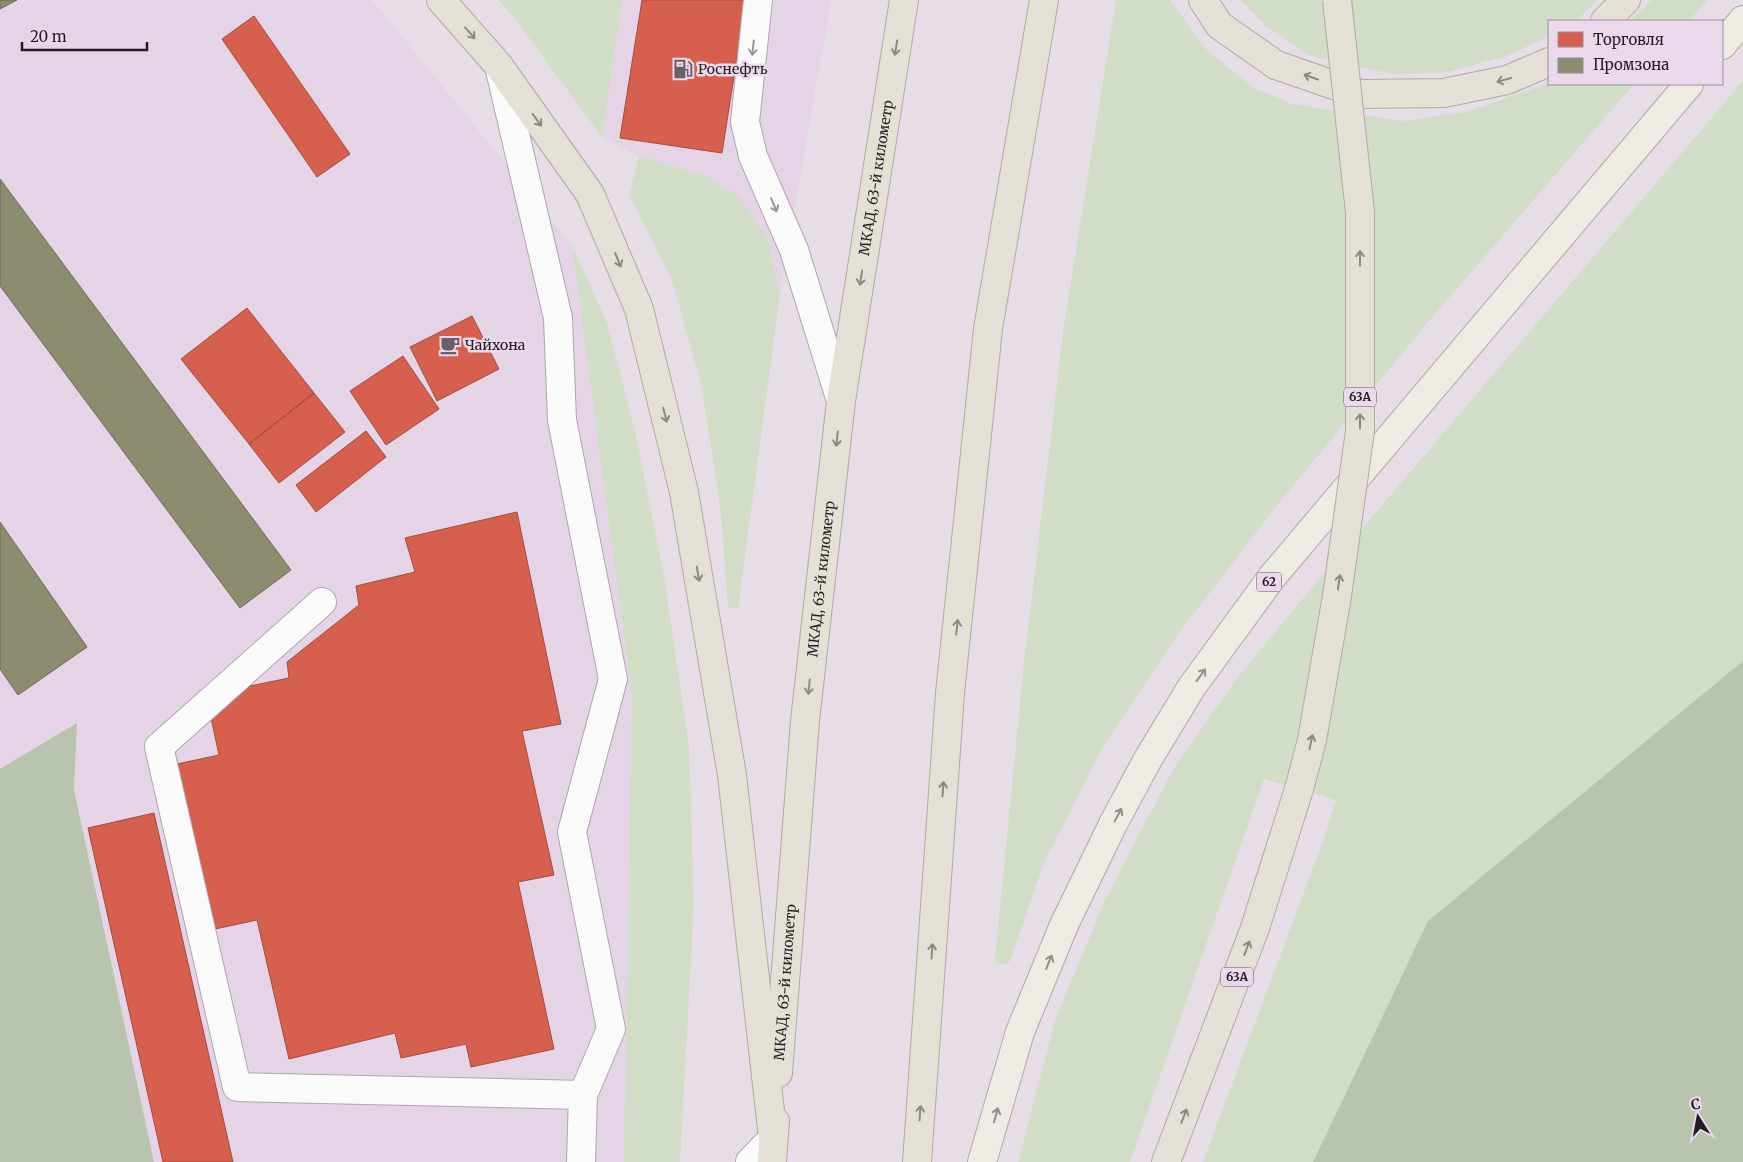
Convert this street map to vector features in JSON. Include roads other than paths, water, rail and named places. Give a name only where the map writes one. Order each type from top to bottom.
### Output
[{"type":"highway","points":[[441,0],[499,66],[590,194],[639,309],[684,492],[732,775],[773,1150]]},
{"type":"highway","name":"МКАД, 63-й километр","points":[[773,1150],[805,721],[841,401],[904,0]]},
{"type":"highway","points":[[917,1162],[950,693],[988,329],[1044,0]]},
{"type":"highway","points":[[1203,0],[1219,25],[1276,65],[1360,94],[1444,93],[1507,80],[1548,62]]},
{"type":"highway","name":"63A","points":[[1166,1162],[1255,928],[1300,789],[1312,740],[1337,596],[1360,431],[1360,212],[1337,0]]},
{"type":"highway","points":[[1606,20],[1626,0]]},
{"type":"main road","points":[[1723,44],[1743,20]]},
{"type":"main road","name":"62","points":[[982,1162],[1020,1032],[1064,925],[1113,824],[1148,759],[1191,688],[1272,577],[1688,85]]},
{"type":"lane","points":[[758,0],[745,122],[753,156],[794,250],[841,401]]},
{"type":"lane","points":[[499,66],[558,318],[562,420],[613,679],[572,832],[611,1029],[583,1094],[581,1162]]},
{"type":"lane","points":[[322,602],[159,747],[237,1087],[583,1094]]},
{"type":"lane","points":[[750,1162],[773,1150]]},
{"type":"place","name":"Роснефть","points":[[683,69]]},
{"type":"place","name":"Чайхона","points":[[450,345]]}]
